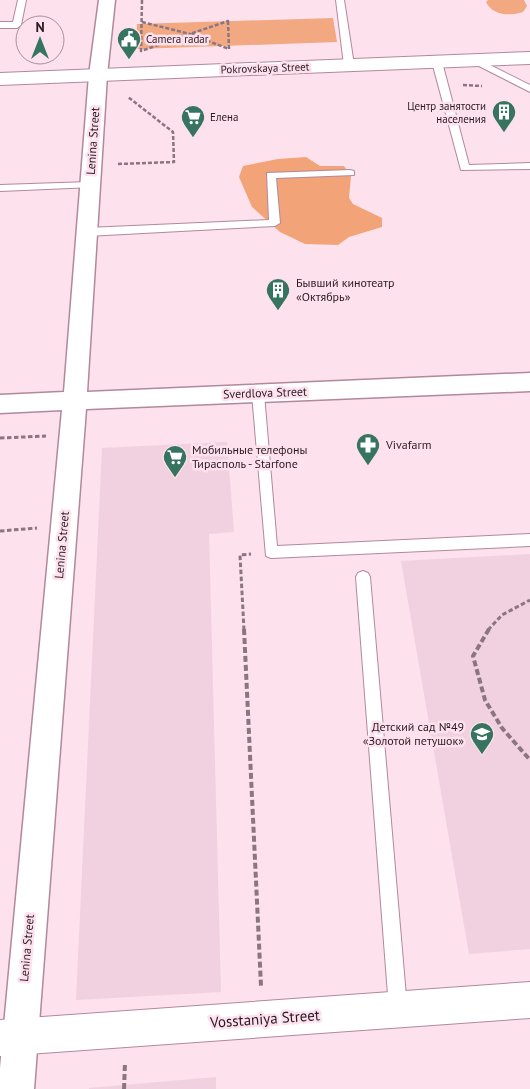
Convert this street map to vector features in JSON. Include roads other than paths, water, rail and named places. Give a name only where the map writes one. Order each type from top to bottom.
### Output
[{"type":"main road","name":"Pokrovskaya Street","points":[[0,79],[530,58]]},
{"type":"main road","name":"Vosstaniya Street","points":[[10,1038],[398,1008],[530,1000]]},
{"type":"street","name":"Lenina Street","points":[[16,1089],[10,1038],[75,401],[98,75],[107,0]]},
{"type":"street","name":"Sverdlova Street","points":[[0,404],[530,382]]},
{"type":"lane","points":[[0,25],[18,25],[22,0]]},
{"type":"lane","points":[[340,0],[349,65]]},
{"type":"lane","points":[[474,60],[530,89]]},
{"type":"lane","points":[[437,62],[465,168],[530,166]]},
{"type":"lane","points":[[87,232],[275,223],[271,175],[350,173]]},
{"type":"lane","points":[[0,188],[91,175]]},
{"type":"lane","points":[[258,394],[271,552],[530,540]]},
{"type":"lane","points":[[363,577],[398,1008]]},
{"type":"place","name":"Camera radar","points":[[129,60]]},
{"type":"place","name":"Центр занятости населения","points":[[504,133]]},
{"type":"place","name":"Елена","points":[[193,138]]},
{"type":"place","name":"Бывший кинотеатр «Октябрь»","points":[[278,311]]},
{"type":"place","name":"Vivafarm","points":[[368,466]]},
{"type":"place","name":"Мобильные телефоны Тирасполь - Starfone","points":[[175,478]]},
{"type":"place","name":"Детский сад №49 «Золотой петушок»","points":[[482,755]]}]
